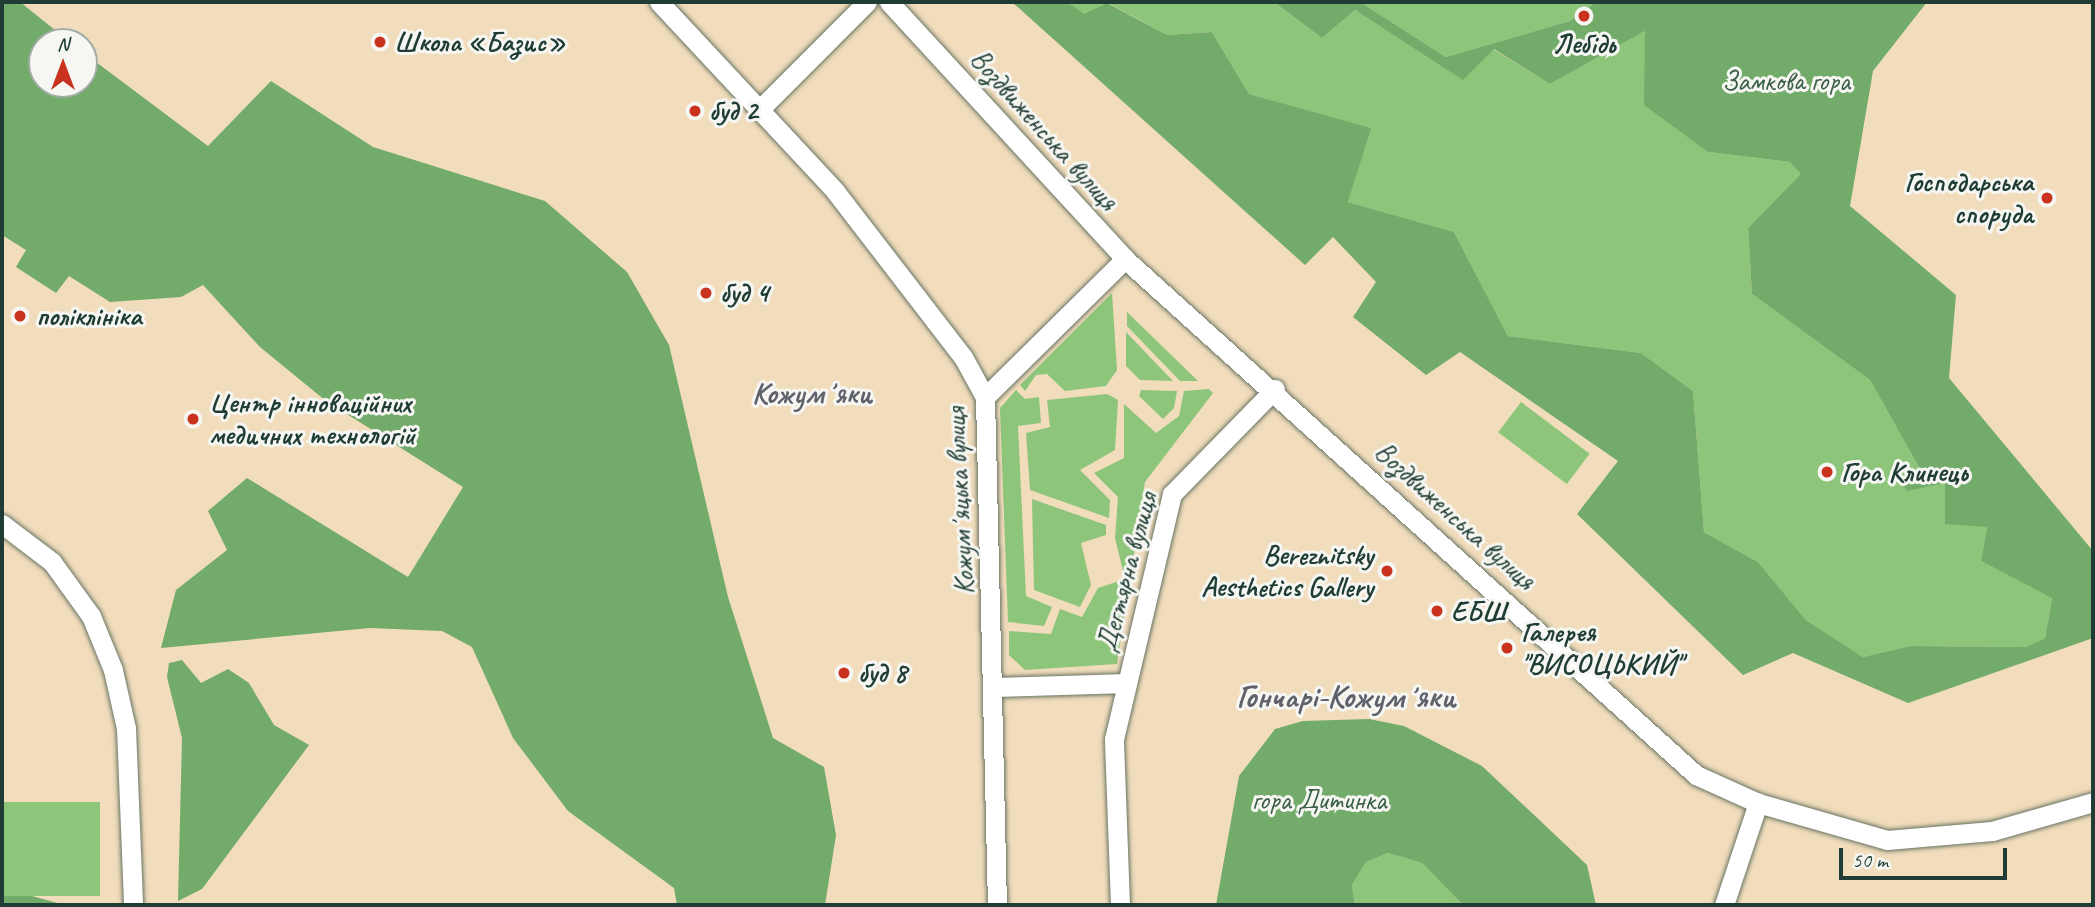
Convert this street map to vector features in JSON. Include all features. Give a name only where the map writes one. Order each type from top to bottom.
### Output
[{"type":"street","name":"Кожумʼяцька вулиця","points":[[659,2],[835,191],[963,357],[985,397],[996,687],[997,905]]},
{"type":"street","points":[[760,109],[867,2]]},
{"type":"street","name":"Воздвиженська вулиця","points":[[889,2],[1125,259],[1275,389],[1696,775],[1758,803],[1887,840],[1992,831],[2093,802]]},
{"type":"street","points":[[985,397],[1125,259]]},
{"type":"street","name":"Дегтярна вулиця","points":[[1120,905],[1114,739],[1168,506],[1189,475],[1275,389]]},
{"type":"street","points":[[2,524],[34,545],[91,616],[122,699],[133,905]]},
{"type":"street","name":"Дегтярна вулиця","points":[[996,687],[1127,683]]},
{"type":"street","points":[[1724,905],[1758,803]]},
{"type":"green space","points":[[2,2],[20,2],[52,28],[28,28],[28,98],[98,98],[98,64],[208,146],[271,81],[373,147],[545,201],[627,272],[669,345],[728,597],[773,738],[824,767],[836,835],[825,905],[677,905],[674,888],[568,811],[513,738],[472,647],[442,631],[370,628],[161,648],[176,590],[227,550],[208,511],[247,478],[408,577],[463,487],[326,401],[260,347],[203,285],[181,297],[110,302],[69,276],[56,293],[16,267],[26,250],[2,235]]},
{"type":"green space","name":"Замкова гора","points":[[1012,2],[1067,2],[1084,14],[1107,3],[1167,35],[1212,32],[1249,94],[1371,128],[1348,202],[1454,232],[1508,336],[1641,353],[1693,391],[1704,532],[1758,562],[1806,620],[1863,657],[1910,646],[2026,647],[2045,638],[2052,598],[1981,561],[1987,527],[1945,524],[1945,483],[1907,491],[1903,485],[1921,471],[1870,380],[1752,294],[1748,228],[1801,174],[1790,162],[1708,152],[1644,105],[1645,31],[1550,84],[1494,49],[1463,80],[1355,10],[1322,38],[1274,2],[1360,2],[1446,57],[1570,21],[1596,2],[1927,2],[1873,71],[1850,206],[1956,295],[1949,378],[2093,551],[2093,638],[1908,703],[1793,653],[1743,675],[1577,514],[1618,461],[1460,352],[1426,375],[1353,317],[1376,282],[1333,237],[1305,265]]},
{"type":"green space","points":[[1067,2],[1274,2],[1322,38],[1355,10],[1463,79],[1493,49],[1550,84],[1645,31],[1708,152],[1790,162],[1802,174],[1748,228],[1752,294],[1870,380],[1921,471],[1903,485],[1945,483],[1987,527],[1981,561],[2052,597],[2045,638],[2026,647],[1910,646],[1863,657],[1806,620],[1758,562],[1704,532],[1693,391],[1641,353],[1508,336],[1454,232],[1348,202],[1370,128],[1249,94],[1212,32],[1167,35],[1108,3],[1084,15]]},
{"type":"green space","points":[[1360,2],[1596,2],[1570,21],[1446,57]]},
{"type":"green space","points":[[1112,293],[1117,370],[1106,386],[1065,391],[1047,374],[1036,375],[1025,391],[1020,385]]},
{"type":"green space","points":[[1127,312],[1198,381],[1180,381],[1127,326]]},
{"type":"green space","points":[[1126,332],[1173,381],[1140,380],[1126,366]]},
{"type":"green space","points":[[1209,389],[1213,393],[1145,482],[1117,664],[1025,670],[1009,655],[1009,631],[1051,634],[1060,609],[1082,617],[1098,588],[1125,579],[1115,538],[1118,497],[1094,473],[1124,458],[1124,404],[1156,433],[1179,416],[1184,391]]},
{"type":"green space","points":[[1016,390],[1025,399],[1039,397],[1041,423],[1018,426],[1026,596],[1052,607],[1044,626],[1008,622],[1000,408]]},
{"type":"green space","points":[[1141,390],[1177,391],[1174,408],[1163,419],[1139,396]]},
{"type":"green space","points":[[1107,394],[1118,400],[1115,450],[1080,470],[1110,500],[1109,518],[1030,490],[1026,433],[1050,427],[1047,400]]},
{"type":"green space","points":[[1521,402],[1590,454],[1567,484],[1498,432]]},
{"type":"green space","points":[[1032,499],[1106,525],[1106,535],[1081,543],[1091,585],[1080,607],[1034,590]]},
{"type":"green space","points":[[182,660],[201,683],[228,669],[249,683],[274,725],[309,745],[202,889],[178,901],[182,738],[167,677],[169,663]]},
{"type":"green space","name":"гора Дитинка","points":[[1369,719],[1404,726],[1482,766],[1587,865],[1596,905],[1463,905],[1422,863],[1388,853],[1366,862],[1352,885],[1355,905],[1216,905],[1239,776],[1275,729],[1303,721]]},
{"type":"green space","points":[[2,802],[100,802],[100,896],[2,896]]},
{"type":"green space","points":[[1388,853],[1422,863],[1463,905],[1355,905],[1352,885],[1366,862]]},
{"type":"green space","points":[[2,896],[32,896],[65,905],[2,905]]},
{"type":"place","name":"Лебідь","points":[[1584,16]]},
{"type":"place","name":"Школа «Базис»","points":[[380,42]]},
{"type":"place","name":"буд 2","points":[[695,111]]},
{"type":"place","name":"Господарська споруда","points":[[2047,198]]},
{"type":"place","name":"буд 4","points":[[706,293]]},
{"type":"place","name":"поліклініка","points":[[20,316]]},
{"type":"place","name":"Центр інноваційних медичних технологій","points":[[193,419]]},
{"type":"place","name":"Гора Клинець","points":[[1827,472]]},
{"type":"place","name":"Bereznitsky Aesthetics Gallery","points":[[1387,571]]},
{"type":"place","name":"ЕБШ","points":[[1437,611]]},
{"type":"place","name":"Галерея \"ВИСОЦЬКИЙ\"","points":[[1507,648]]},
{"type":"place","name":"буд 8","points":[[844,673]]},
{"type":"district","name":"Кожумʼяки","points":[[812,393]]},
{"type":"district","name":"Гончарі-Кожумʼяки","points":[[1346,697]]}]
